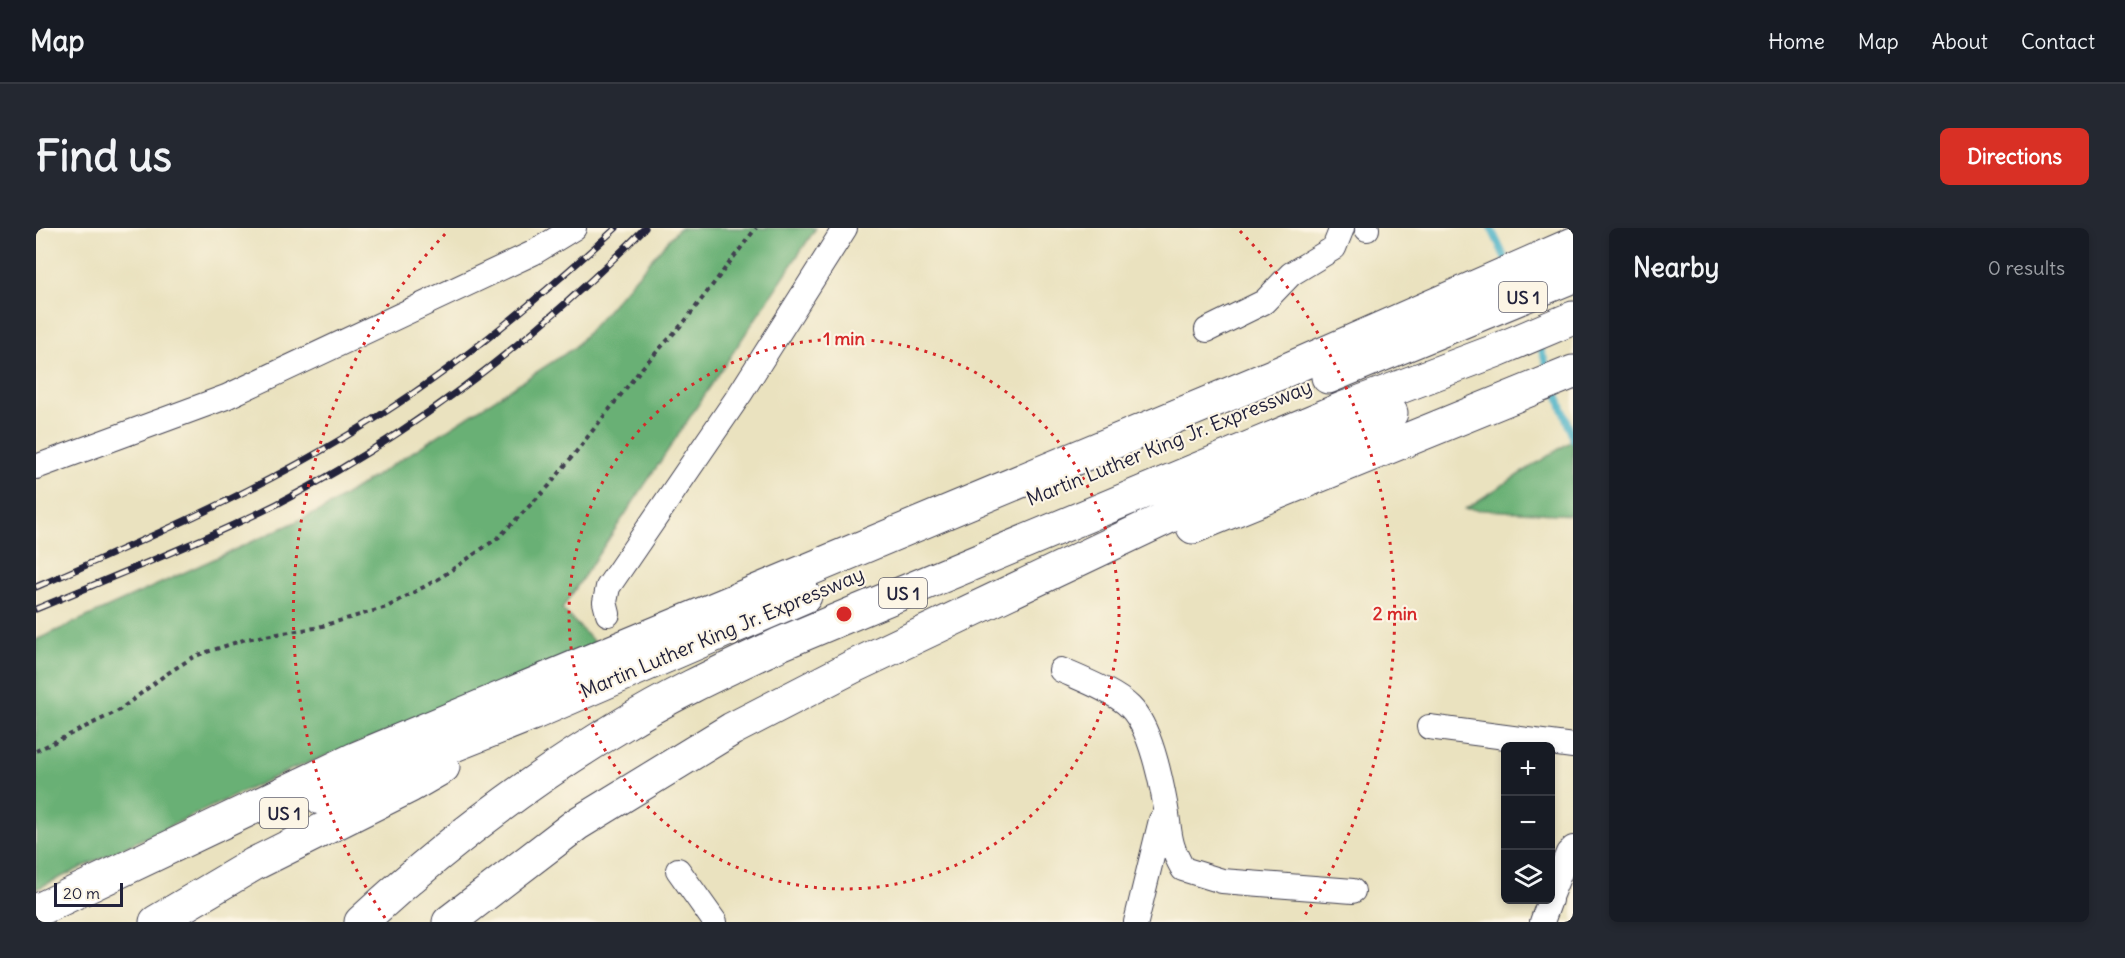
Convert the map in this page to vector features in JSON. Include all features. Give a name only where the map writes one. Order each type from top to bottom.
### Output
[{"type":"highway","points":[[36,913],[355,759],[1472,304],[1566,263]]},
{"type":"highway","name":"Martin Luther King Jr. Expressway","points":[[36,913],[532,714],[1081,477],[1472,304]]},
{"type":"highway","name":"Martin Luther King Jr. Expressway","points":[[361,922],[438,854],[529,786],[623,724],[725,670],[780,644],[1342,409],[1506,371],[1573,318]]},
{"type":"highway","points":[[449,922],[577,824],[666,767],[789,698],[1358,427],[1506,371],[1573,326]]},
{"type":"highway","points":[[1506,371],[1573,372]]},
{"type":"highway","points":[[156,922],[254,864],[410,786],[532,714]]},
{"type":"street","points":[[36,467],[226,397],[533,253],[574,228]]},
{"type":"street","points":[[608,614],[605,602],[608,587],[740,394],[844,228]]},
{"type":"street","points":[[1207,330],[1264,302],[1291,274],[1334,248],[1342,228]]},
{"type":"street","points":[[1061,670],[1130,707],[1149,739],[1165,803],[1170,846],[1183,869],[1222,881],[1353,891]]},
{"type":"street","points":[[1429,727],[1573,746]]},
{"type":"street","points":[[1136,922],[1165,803]]},
{"type":"street","points":[[1555,886],[1568,853],[1573,848]]},
{"type":"street","points":[[678,870],[715,922]]},
{"type":"street","points":[[1542,922],[1548,904]]},
{"type":"path","points":[[36,751],[118,711],[165,675],[195,656],[246,639],[315,628],[387,608],[440,578],[499,537],[549,486],[642,368],[685,321],[756,228]]},
{"type":"green space","points":[[679,228],[816,228],[562,609],[600,648],[285,772],[36,889],[36,640],[324,509],[574,348]]},
{"type":"green space","points":[[1573,440],[1573,515],[1465,509]]},
{"type":"waterway","points":[[1491,228],[1507,262]]},
{"type":"waterway","points":[[1538,342],[1549,371]]},
{"type":"waterway","points":[[1555,387],[1573,439]]},
{"type":"railway","points":[[36,587],[231,499],[380,416],[485,340],[551,286],[616,228]]},
{"type":"railway","points":[[36,609],[277,504],[377,446],[472,381],[517,345],[604,269],[645,228]]}]
